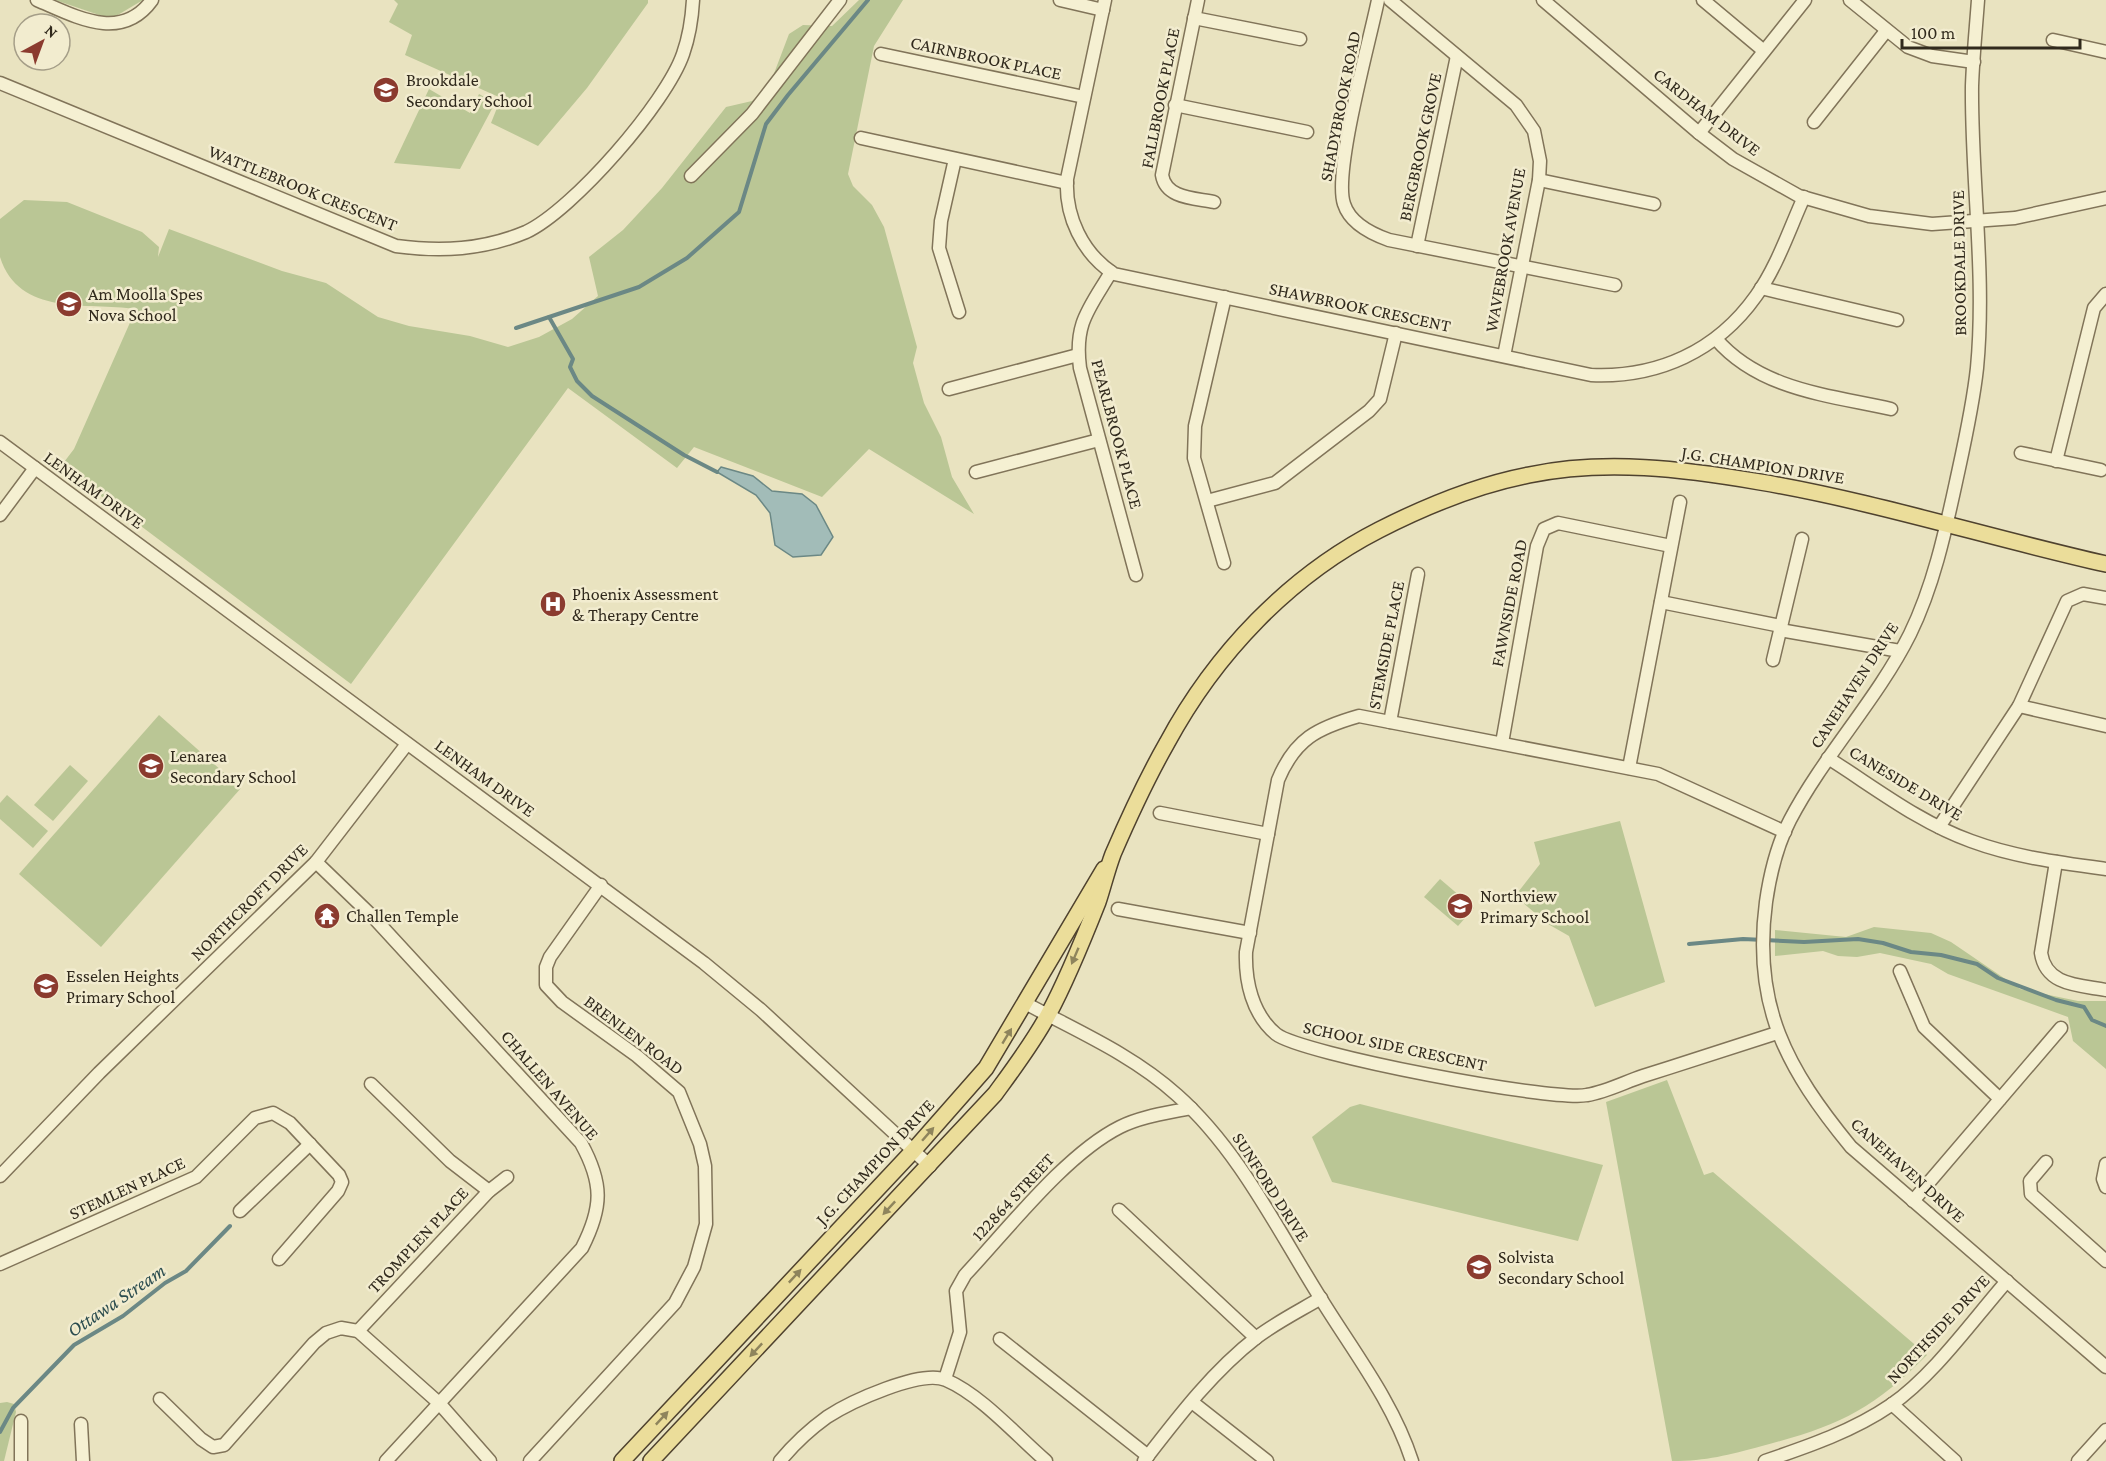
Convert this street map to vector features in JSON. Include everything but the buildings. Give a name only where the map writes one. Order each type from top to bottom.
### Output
[{"type":"main road","name":"J.G. CHAMPION DRIVE","points":[[651,1461],[930,1166],[995,1094],[1048,1015],[1098,902],[1112,856],[1166,743],[1214,670],[1244,634],[1284,595],[1323,564],[1360,540],[1444,500],[1530,475],[1625,466],[1708,473],[1851,500],[2106,564]]},
{"type":"main road","name":"J.G. CHAMPION DRIVE","points":[[622,1461],[913,1151],[986,1068],[1091,886],[1112,856]]},
{"type":"street","points":[[37,0],[94,24],[108,25],[129,20],[139,14],[152,0]]},
{"type":"street","name":"WATTLEBROOK CRESCENT","points":[[0,83],[396,246],[442,250],[464,249],[483,246],[525,232],[561,210],[580,192],[656,102],[671,80],[683,54],[693,0]]},
{"type":"street","points":[[691,176],[752,114],[840,0]]},
{"type":"street","points":[[1060,0],[1104,5],[1066,183],[1066,195],[1074,225],[1100,265],[1111,272]]},
{"type":"street","name":"FALLBROOK PLACE","points":[[1197,0],[1162,175],[1164,184],[1174,193],[1214,202]]},
{"type":"street","name":"SHADYBROOK ROAD","points":[[1378,0],[1343,164],[1341,192],[1344,206],[1361,226],[1389,240],[1615,285]]},
{"type":"street","name":"WAVEBROOK AVENUE","points":[[1390,0],[1516,105],[1526,117],[1538,146],[1539,180],[1504,356]]},
{"type":"street","name":"CARDHAM DRIVE","points":[[1543,0],[1699,133],[1769,180],[1833,208],[1901,221],[1932,224],[2015,218],[2106,198]]},
{"type":"street","points":[[1703,0],[1764,51]]},
{"type":"street","points":[[1699,133],[1805,0]]},
{"type":"street","points":[[1850,0],[1908,47],[1932,56],[1974,62]]},
{"type":"street","name":"BROOKDALE DRIVE","points":[[1946,523],[1977,368],[1980,267],[1974,62],[1978,0]]},
{"type":"street","points":[[1194,18],[1300,39]]},
{"type":"street","points":[[1814,122],[1886,31]]},
{"type":"street","points":[[2053,40],[2106,52]]},
{"type":"street","name":"CAIRNBROOK PLACE","points":[[880,54],[1084,97]]},
{"type":"street","name":"BERGBROOK GROVE","points":[[1418,246],[1457,56]]},
{"type":"street","points":[[1175,105],[1306,132]]},
{"type":"street","points":[[861,138],[1066,183]]},
{"type":"street","points":[[955,159],[941,221],[939,248],[959,312]]},
{"type":"street","points":[[1539,180],[1654,204]]},
{"type":"street","name":"SHAWBROOK CRESCENT","points":[[1111,272],[1591,375],[1612,376],[1659,368],[1684,358],[1716,339],[1738,319],[1761,288],[1804,197]]},
{"type":"street","name":"PEARLBROOK PLACE","points":[[1111,272],[1086,315],[1077,345],[1099,440],[1136,575]]},
{"type":"street","points":[[1761,288],[1897,320]]},
{"type":"street","points":[[2056,461],[2094,308],[2106,294]]},
{"type":"street","points":[[1224,563],[1194,458],[1195,426],[1225,297]]},
{"type":"street","points":[[1207,501],[1275,483],[1369,411],[1380,399],[1396,333]]},
{"type":"street","points":[[1716,339],[1743,365],[1776,382],[1891,409]]},
{"type":"street","points":[[949,389],[1078,355]]},
{"type":"street","points":[[976,472],[1099,440]]},
{"type":"street","name":"LENHAM DRIVE","points":[[0,442],[601,885],[733,986],[930,1166]]},
{"type":"street","points":[[2021,453],[2101,470]]},
{"type":"street","points":[[0,515],[35,468]]},
{"type":"street","points":[[1629,768],[1680,502]]},
{"type":"street","name":"FAWNSIDE ROAD","points":[[1502,743],[1537,546],[1544,529],[1558,523],[1671,546]]},
{"type":"street","name":"CANEHAVEN DRIVE","points":[[1946,523],[1923,605],[1900,651],[1828,758],[1785,832],[1769,879],[1763,928],[1769,1007],[1792,1066],[1816,1104],[1851,1147],[2106,1367]]},
{"type":"street","points":[[1773,660],[1802,539]]},
{"type":"street","name":"STEMSIDE PLACE","points":[[1390,722],[1418,574]]},
{"type":"street","points":[[1939,827],[2019,706],[2067,601],[2083,594],[2106,598]]},
{"type":"street","points":[[1661,602],[1900,651]]},
{"type":"street","points":[[2019,706],[2106,726]]},
{"type":"street","name":"SCHOOL SIDE CRESCENT","points":[[1778,1033],[1587,1095],[1544,1094],[1316,1051],[1279,1036],[1267,1026],[1249,988],[1246,951],[1278,780],[1286,760],[1301,742],[1335,723],[1359,716],[1658,774],[1785,832]]},
{"type":"street","name":"NORTHCROFT DRIVE","points":[[0,1176],[99,1073],[316,862],[407,744]]},
{"type":"street","name":"CANESIDE DRIVE","points":[[1828,758],[1939,827],[1997,849],[2056,862],[2106,869]]},
{"type":"street","points":[[1160,813],[1268,834]]},
{"type":"street","name":"CHALLEN AVENUE","points":[[316,862],[389,933],[581,1143],[597,1178],[597,1214],[582,1248],[386,1461]]},
{"type":"street","points":[[2056,862],[2041,953],[2042,962],[2046,971],[2055,979],[2106,990]]},
{"type":"street","name":"BRENLEN ROAD","points":[[530,1461],[675,1303],[694,1267],[706,1224],[705,1166],[700,1144],[679,1092],[637,1056],[562,1002],[546,985],[546,967],[550,957],[601,885]]},
{"type":"street","points":[[1118,909],[1250,933]]},
{"type":"street","points":[[1900,971],[1924,1028],[2000,1099]]},
{"type":"street","name":"SUNFORD DRIVE","points":[[1025,1003],[1124,1056],[1157,1078],[1191,1108],[1242,1169],[1386,1401],[1412,1461]]},
{"type":"street","points":[[1913,1201],[2061,1028]]},
{"type":"street","points":[[370,1084],[450,1161],[489,1191]]},
{"type":"street","name":"122864 STREET","points":[[945,1379],[960,1332],[956,1292],[965,1275],[1092,1143],[1122,1126],[1150,1116],[1191,1108]]},
{"type":"street","name":"STEMLEN PLACE","points":[[0,1264],[196,1177],[255,1118],[265,1114],[281,1115],[339,1175],[341,1185],[279,1259]]},
{"type":"street","points":[[240,1211],[310,1144]]},
{"type":"street","points":[[2046,1162],[2030,1181],[2031,1194],[2106,1261]]},
{"type":"street","points":[[2106,1164],[2103,1179],[2106,1188]]},
{"type":"street","name":"TROMPLEN PLACE","points":[[358,1331],[489,1191],[507,1177]]},
{"type":"street","points":[[1119,1210],[1256,1338]]},
{"type":"street","name":"NORTHSIDE DRIVE","points":[[1765,1461],[1857,1425],[1892,1404],[1935,1363],[2007,1281]]},
{"type":"street","points":[[1000,1339],[1146,1459],[1192,1402],[1234,1357],[1256,1338],[1321,1298]]},
{"type":"street","points":[[160,1400],[201,1439],[213,1447],[224,1445],[314,1343],[333,1330],[341,1328],[358,1331],[439,1403],[490,1461]]},
{"type":"street","points":[[780,1461],[807,1433],[830,1415],[901,1382],[932,1376],[945,1379],[972,1396],[1046,1461]]},
{"type":"street","points":[[1192,1402],[1268,1461]]},
{"type":"street","points":[[1892,1404],[1955,1461]]},
{"type":"street","points":[[21,1420],[21,1461]]},
{"type":"street","points":[[81,1424],[82,1461]]},
{"type":"street","points":[[2078,1461],[2106,1430]]},
{"type":"green space","points":[[55,0],[143,0],[111,19]]},
{"type":"green space","points":[[394,0],[648,0],[648,3],[587,88],[538,146],[491,123],[501,98],[405,55],[412,35],[389,22],[398,4]]},
{"type":"green space","points":[[859,0],[903,0],[874,46],[848,174],[853,186],[872,205],[884,227],[917,347],[913,363],[924,403],[941,437],[952,477],[974,514],[869,449],[822,497],[694,447],[677,468],[568,388],[351,684],[61,466],[74,449],[136,309],[57,303],[38,298],[22,289],[9,276],[0,257],[0,219],[24,200],[67,202],[142,232],[159,247],[158,257],[169,229],[282,271],[326,283],[378,317],[409,326],[470,336],[508,347],[539,337],[572,319],[598,296],[589,257],[623,230],[662,188],[726,107],[752,101],[770,84],[789,34],[803,25],[832,26]]},
{"type":"green space","points":[[429,89],[470,113],[479,94],[495,103],[460,169],[394,163]]},
{"type":"green space","points":[[159,715],[241,788],[101,947],[19,874]]},
{"type":"green space","points":[[70,765],[88,781],[53,821],[34,805]]},
{"type":"green space","points":[[7,795],[48,831],[33,848],[0,819],[0,803]]},
{"type":"green space","points":[[1620,821],[1665,982],[1595,1007],[1569,936],[1548,924],[1515,896],[1540,864],[1534,842]]},
{"type":"green space","points":[[1440,879],[1474,908],[1458,926],[1424,897]]},
{"type":"green space","points":[[1874,927],[1931,933],[1951,942],[2020,989],[2078,1001],[2106,1001],[2106,1069],[2073,1041],[2068,1017],[1948,974],[1931,964],[1880,953],[1857,957],[1838,956],[1823,951],[1775,956],[1775,930],[1846,937]]},
{"type":"green space","points":[[1667,1080],[1704,1175],[1713,1172],[1927,1355],[1888,1390],[1852,1414],[1789,1439],[1728,1455],[1672,1461],[1606,1102]]},
{"type":"green space","points":[[1360,1104],[1603,1165],[1578,1241],[1332,1182],[1312,1137],[1350,1107]]},
{"type":"green space","points":[[0,1403],[14,1404],[16,1412],[4,1461],[0,1461]]},
{"type":"water","points":[[721,467],[753,476],[772,491],[802,494],[816,505],[833,537],[821,555],[793,557],[775,545],[770,513],[756,495],[717,472]]},
{"type":"waterway","points":[[516,328],[639,287],[687,258],[739,212],[766,124],[868,0]]},
{"type":"waterway","points":[[549,317],[573,359],[570,367],[577,381],[592,396],[684,455],[717,472]]},
{"type":"waterway","points":[[1689,944],[1743,939],[1804,942],[1858,939],[1883,943],[1911,952],[1941,955],[1977,964],[1998,978],[2056,1000],[2084,1007],[2092,1020],[2106,1026]]},
{"type":"waterway","name":"Ottawa Stream","points":[[0,1432],[13,1408],[74,1345],[123,1316],[165,1283],[186,1271],[230,1226]]},
{"type":"place","name":"Brookdale Secondary School","points":[[386,90]]},
{"type":"place","name":"Am Moolla Spes Nova School","points":[[69,304]]},
{"type":"place","name":"Phoenix Assessment & Therapy Centre","points":[[553,604]]},
{"type":"place","name":"Lenarea Secondary School","points":[[151,766]]},
{"type":"place","name":"Northview Primary School","points":[[1460,906]]},
{"type":"place","name":"Challen Temple","points":[[327,916]]},
{"type":"place","name":"Esselen Heights Primary School","points":[[46,986]]},
{"type":"place","name":"Solvista Secondary School","points":[[1479,1267]]}]
